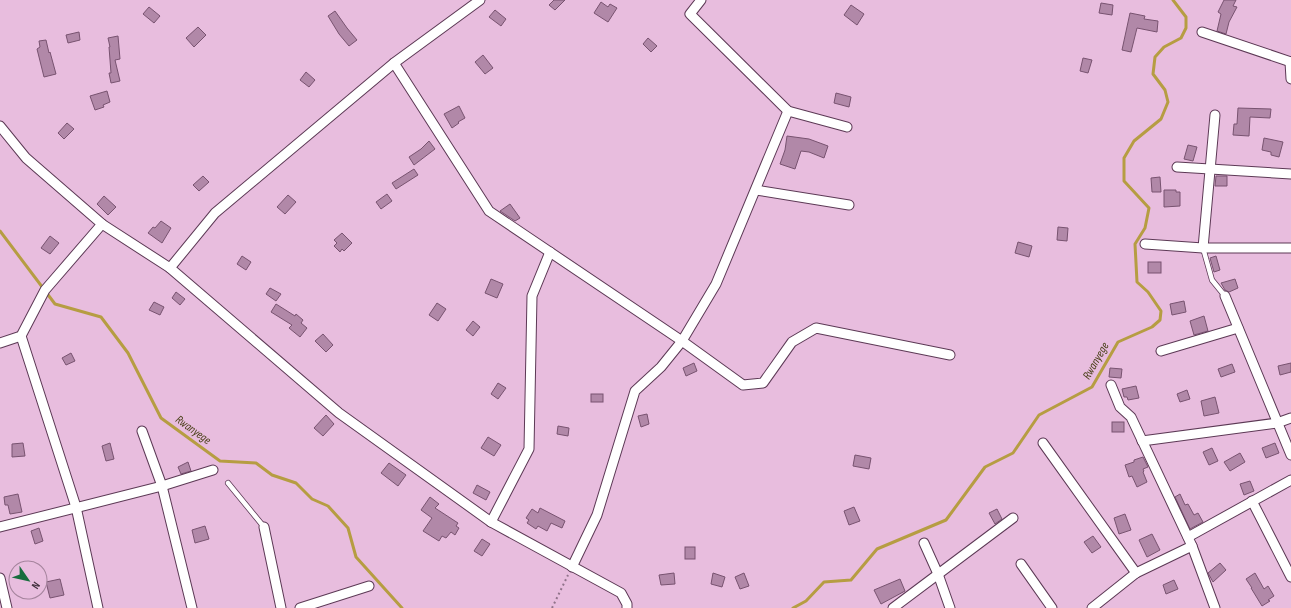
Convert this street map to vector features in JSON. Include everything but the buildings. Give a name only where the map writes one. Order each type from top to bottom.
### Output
[{"type":"street","points":[[170,268],[215,213],[394,63],[480,0]]},
{"type":"street","points":[[701,0],[690,14],[788,111],[847,127]]},
{"type":"street","points":[[1202,32],[1291,62],[1291,79]]},
{"type":"street","points":[[394,63],[489,211],[682,341],[743,385],[763,383],[792,342],[816,328],[950,355]]},
{"type":"street","points":[[572,567],[597,515],[635,391],[661,367],[682,341],[716,284],[788,111]]},
{"type":"street","points":[[1204,248],[1215,115]]},
{"type":"street","points":[[0,126],[26,158],[102,224],[170,268],[339,413],[491,522],[621,593],[627,608]]},
{"type":"street","points":[[1177,167],[1291,174]]},
{"type":"street","points":[[756,190],[849,205]]},
{"type":"street","points":[[0,343],[21,336],[45,290],[102,224]]},
{"type":"street","points":[[1145,244],[1204,248],[1291,248]]},
{"type":"street","points":[[491,522],[529,449],[532,296],[550,252]]},
{"type":"street","points":[[1225,296],[1291,455]]},
{"type":"street","points":[[1162,351],[1238,328]]},
{"type":"street","points":[[21,336],[76,507],[98,608]]},
{"type":"street","points":[[1112,385],[1120,407],[1131,417],[1188,537],[1215,608]]},
{"type":"street","points":[[1142,440],[1277,423],[1291,418]]},
{"type":"street","points":[[142,431],[162,486],[192,608]]},
{"type":"street","points":[[1043,443],[1136,573]]},
{"type":"street","points":[[0,527],[162,486],[213,470]]},
{"type":"street","points":[[1188,537],[1291,480]]},
{"type":"street","points":[[1252,501],[1291,577]]},
{"type":"street","points":[[893,608],[1014,518]]},
{"type":"street","points":[[264,527],[281,608]]},
{"type":"street","points":[[924,543],[938,574],[950,608]]},
{"type":"street","points":[[1092,608],[1136,573],[1192,546]]},
{"type":"street","points":[[1021,564],[1052,608]]},
{"type":"street","points":[[0,578],[7,608]]},
{"type":"street","points":[[300,608],[369,586]]},
{"type":"lane","points":[[1204,248],[1212,280],[1225,296]]},
{"type":"lane","points":[[228,483],[264,527]]},
{"type":"path","points":[[552,608],[572,567]]},
{"type":"waterway","name":"Rwanyege","points":[[793,608],[806,601],[824,582],[851,580],[877,549],[946,520],[985,467],[1013,453],[1039,415],[1092,387],[1118,342],[1152,327],[1160,320],[1161,311],[1148,292],[1137,282],[1135,244],[1145,228],[1149,208],[1124,181],[1124,158],[1134,141],[1161,119],[1168,102],[1165,90],[1153,74],[1155,57],[1164,47],[1181,38],[1186,28],[1186,17],[1173,0]]},
{"type":"waterway","name":"Rwanyege","points":[[0,231],[55,304],[101,317],[128,353],[161,418],[220,461],[256,463],[272,475],[296,483],[312,499],[328,506],[348,528],[356,557],[402,608]]}]
